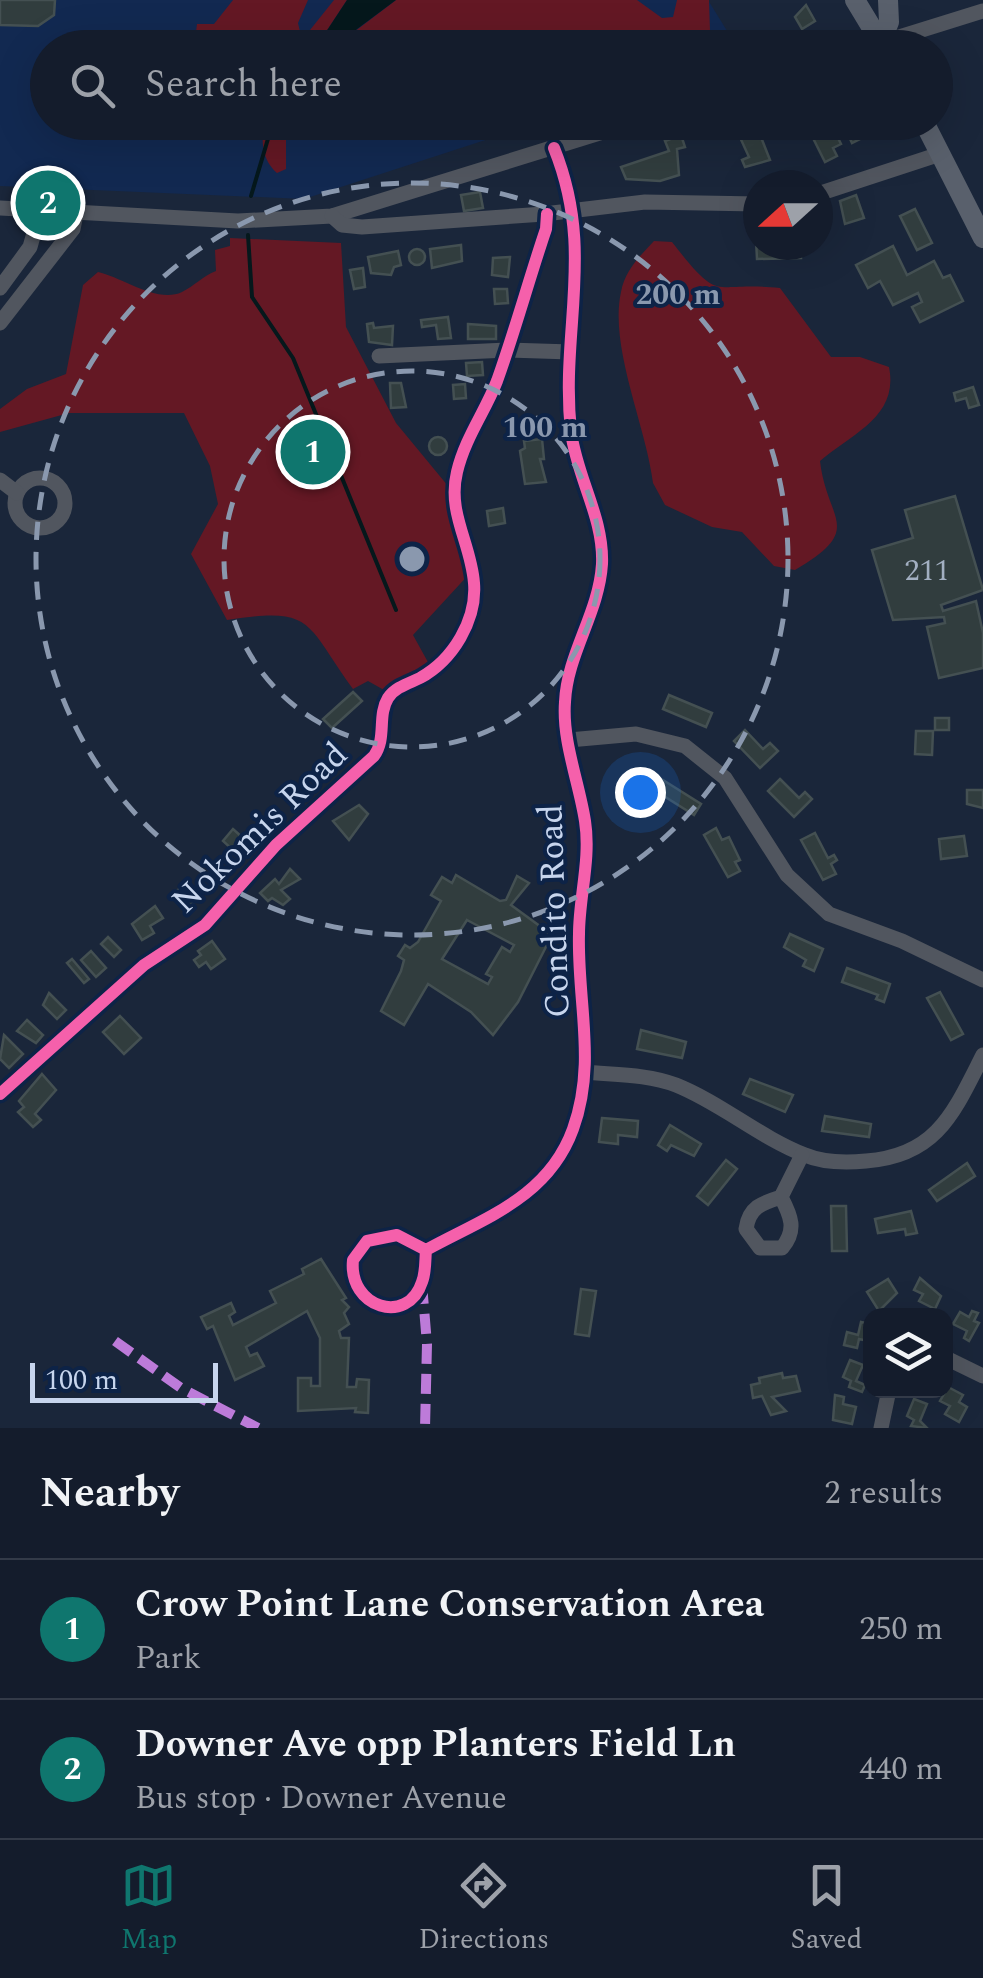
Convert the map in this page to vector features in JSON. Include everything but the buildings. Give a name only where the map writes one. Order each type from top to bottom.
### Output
[{"type":"main road","points":[[855,0],[869,30]]},
{"type":"main road","points":[[870,0],[874,30]]},
{"type":"main road","points":[[885,30],[889,22],[888,0]]},
{"type":"main road","points":[[933,140],[983,238]]},
{"type":"street","points":[[925,30],[983,11]]},
{"type":"street","points":[[0,208],[267,221],[332,216],[579,140]]},
{"type":"street","name":"Condito Road","points":[[426,1250],[495,1217],[531,1191],[566,1145],[584,1072],[586,1014],[578,954],[586,825],[564,702],[600,592],[602,559],[600,531],[571,432],[577,252],[574,210],[554,148]]},
{"type":"street","points":[[833,189],[940,154]]},
{"type":"street","points":[[332,216],[342,224],[362,226],[546,214],[669,200],[743,203]]},
{"type":"street","points":[[0,288],[30,247],[40,212]]},
{"type":"street","points":[[0,323],[73,229],[76,214]]},
{"type":"street","name":"Nokomis Road","points":[[0,1094],[144,965],[205,925],[256,864],[374,756],[382,742],[384,710],[390,695],[432,670],[457,643],[468,621],[474,585],[454,511],[453,490],[468,437],[496,384],[546,228],[546,214]]},
{"type":"street","points":[[379,356],[507,350],[571,352]]},
{"type":"street","points":[[0,480],[16,493]]},
{"type":"street","points":[[569,740],[636,734],[685,746],[724,778],[787,875],[816,904],[830,914],[902,941],[983,980]]},
{"type":"street","points":[[584,1072],[677,1086],[802,1155],[825,1161],[862,1162],[884,1160],[925,1144],[943,1128],[983,1055]]},
{"type":"street","points":[[781,1196],[802,1155]]},
{"type":"street","points":[[398,1235],[426,1250],[422,1284],[413,1297],[398,1306],[368,1301],[356,1288],[353,1260],[367,1241],[398,1235]]},
{"type":"street","points":[[953,1361],[983,1376]]},
{"type":"street","points":[[880,1428],[888,1398]]},
{"type":"shaded area","points":[[0,0],[708,0],[727,30],[30,30],[30,140],[486,140],[304,199],[0,186]]},
{"type":"shaded area","points":[[233,0],[308,0],[298,23],[300,30],[196,30],[197,24],[214,24]]},
{"type":"shaded area","points":[[334,0],[347,0],[327,30],[310,30]]},
{"type":"shaded area","points":[[347,0],[396,0],[356,30],[327,30]]},
{"type":"shaded area","points":[[396,0],[637,0],[662,18],[673,17],[677,0],[709,0],[710,30],[357,30]]},
{"type":"shaded area","points":[[263,140],[286,140],[286,169],[277,173],[264,150]]},
{"type":"shaded area","points":[[230,238],[341,243],[346,327],[396,423],[448,486],[471,572],[413,635],[429,664],[384,690],[368,681],[353,689],[315,634],[293,618],[256,616],[227,620],[191,554],[218,504],[210,466],[184,413],[69,413],[0,432],[0,409],[27,389],[66,374],[83,285],[98,272],[151,292],[172,295],[216,271],[215,250],[230,246]]},
{"type":"shaded area","points":[[654,241],[672,242],[700,275],[718,286],[780,288],[831,357],[860,357],[889,367],[887,399],[880,411],[820,461],[837,523],[836,533],[817,556],[795,570],[774,566],[742,532],[712,527],[665,505],[653,483],[624,362],[619,314],[626,277]]},
{"type":"waterway","points":[[251,196],[268,140]]},
{"type":"waterway","points":[[248,235],[252,297],[293,358],[396,610]]},
{"type":"marked path","points":[[422,1284],[427,1344],[425,1428]]},
{"type":"marked path","points":[[115,1341],[181,1388],[258,1428]]},
{"type":"cycle path","points":[[426,1250],[397,1235],[367,1241],[353,1260],[360,1290],[380,1306],[405,1304],[415,1296],[422,1282],[426,1250],[491,1216],[531,1189],[562,1153],[573,1129],[584,1080],[579,934],[586,835],[566,732],[565,702],[571,667],[595,599],[602,564],[599,530],[571,432],[573,222],[554,148]]},
{"type":"cycle path","points":[[0,1094],[144,965],[205,925],[276,845],[374,756],[391,694],[432,670],[460,638],[471,611],[474,583],[457,515],[457,472],[504,362],[546,229],[547,214]]},
{"type":"place","name":"Downer Ave opp Planters Field Ln","points":[[48,203]]},
{"type":"place","name":"Crow Point Lane Conservation Area","points":[[313,452]]}]
